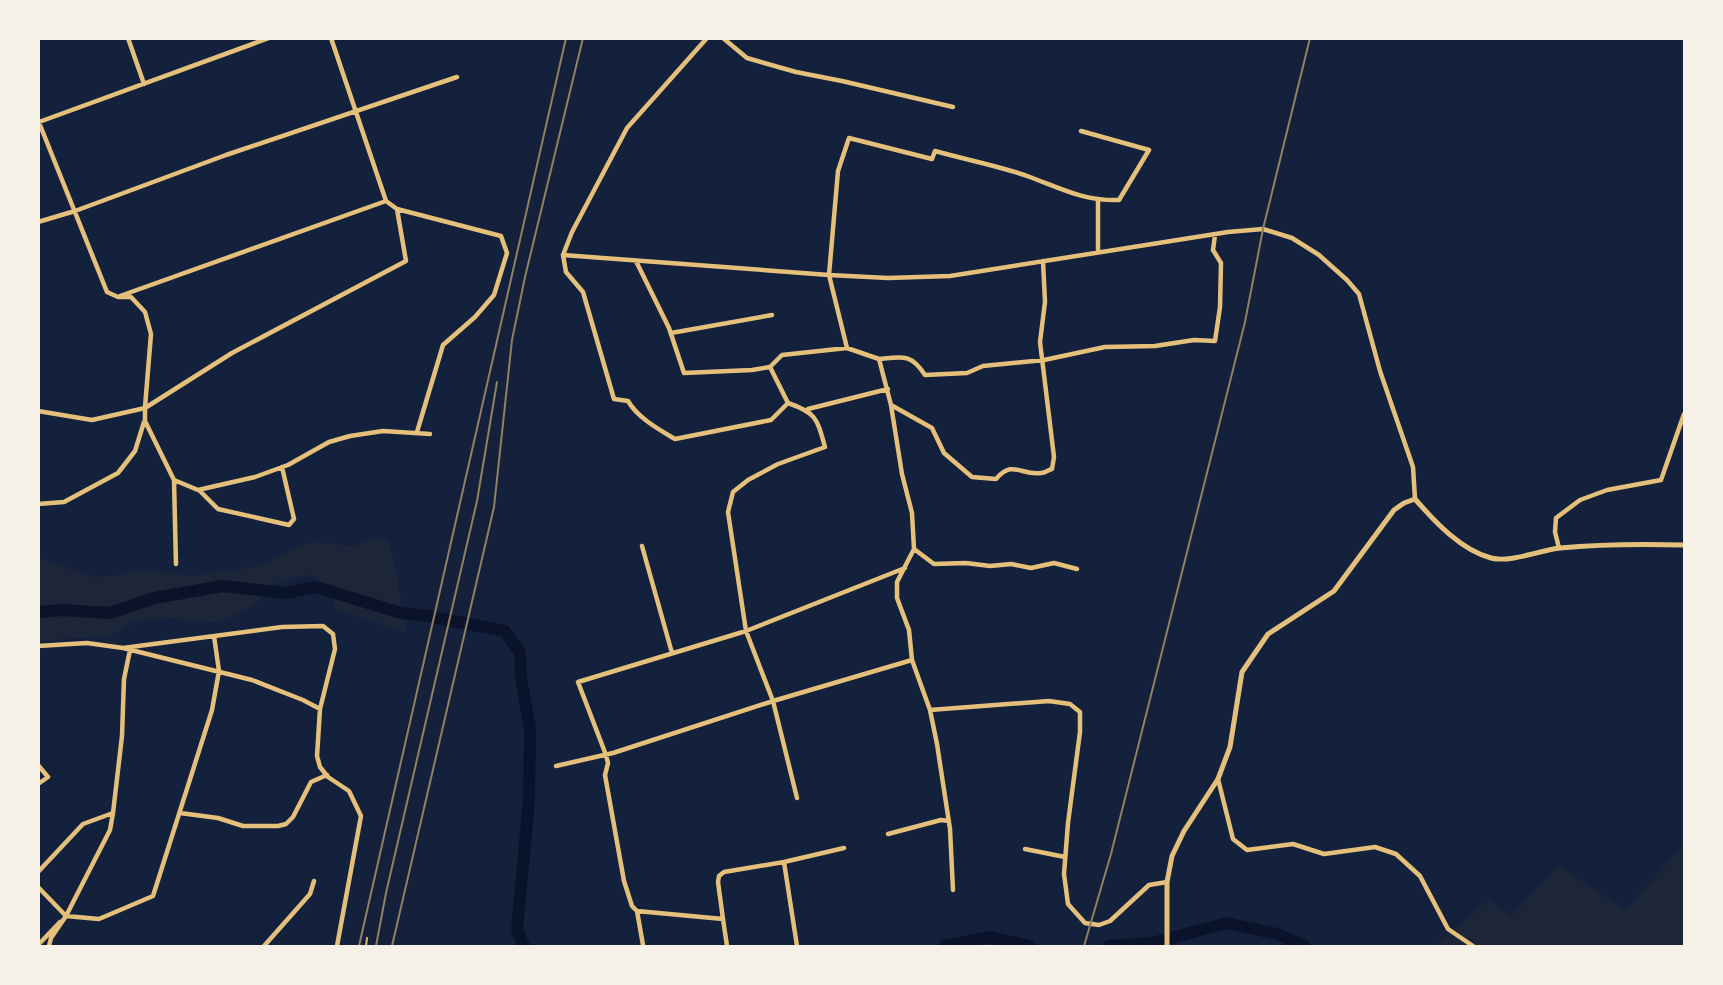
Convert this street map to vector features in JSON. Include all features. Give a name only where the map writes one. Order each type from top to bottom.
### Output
[{"type":"street","points":[[128,38],[144,84]]},
{"type":"street","points":[[38,504],[64,502],[118,473],[135,451],[145,421],[151,334],[145,312],[131,297],[118,297],[107,292],[39,122],[269,38]]},
{"type":"street","points":[[331,38],[386,201],[397,209],[501,236],[507,253],[494,295],[475,317],[443,345],[417,432]]},
{"type":"street","points":[[707,38],[627,128],[572,232],[563,255],[566,272],[583,292],[614,399],[628,401],[633,411],[675,439],[771,420],[788,403]]},
{"type":"street","points":[[723,38],[747,58],[796,72],[953,107]]},
{"type":"street","points":[[38,222],[457,77]]},
{"type":"street","points":[[847,348],[829,275],[838,171],[849,138],[932,159],[936,151],[1030,177],[1057,190],[1098,201],[1119,200],[1149,150],[1082,131]]},
{"type":"street","points":[[118,297],[386,201]]},
{"type":"street","points":[[1098,201],[1098,252]]},
{"type":"street","points":[[38,411],[92,421],[145,408],[232,353],[406,261],[397,209]]},
{"type":"street","points":[[563,255],[888,278],[950,276],[1215,234],[1263,229],[1279,233],[1319,255],[1359,294],[1380,371],[1413,467],[1415,499],[1434,521],[1464,544],[1499,560],[1559,548],[1685,545]]},
{"type":"street","points":[[636,260],[671,333],[684,373],[770,367],[782,355],[847,348],[879,359],[911,358],[918,363],[925,375],[967,373],[983,366],[1044,360],[1105,347],[1155,346],[1194,340],[1215,341],[1220,307],[1221,263],[1213,250],[1215,234]]},
{"type":"street","points":[[891,405],[932,428],[944,453],[972,477],[996,479],[1003,471],[1013,468],[1040,474],[1052,469],[1054,457],[1040,342],[1045,302],[1042,261]]},
{"type":"street","points":[[671,333],[772,315]]},
{"type":"street","points":[[879,359],[888,389],[902,474],[912,513],[914,549],[897,582],[897,598],[909,630],[912,660],[930,710],[949,821],[953,890]]},
{"type":"street","points":[[770,367],[788,403],[807,410],[818,419],[825,447],[778,464],[748,480],[733,492],[728,512],[747,631],[773,701],[797,799]]},
{"type":"street","points":[[807,410],[888,389]]},
{"type":"street","points":[[1559,548],[1555,532],[1556,518],[1580,500],[1607,490],[1661,480],[1685,414]]},
{"type":"street","points":[[145,421],[174,480],[176,564]]},
{"type":"street","points":[[198,489],[255,477],[282,467],[329,442],[350,436],[383,431],[430,434]]},
{"type":"street","points":[[174,480],[198,489],[218,509],[289,525],[294,519],[282,467]]},
{"type":"street","points":[[1167,947],[1167,882],[1171,856],[1218,779],[1230,747],[1242,672],[1268,634],[1334,591],[1394,510],[1415,499]]},
{"type":"street","points":[[642,545],[672,653]]},
{"type":"street","points":[[914,549],[934,564],[1011,564],[1031,568],[1054,562],[1077,569]]},
{"type":"street","points":[[643,945],[637,911],[632,906],[624,881],[605,775],[608,763],[578,682],[747,631],[905,568]]},
{"type":"street","points":[[123,648],[293,626],[314,625],[328,629],[335,640],[335,649],[320,709],[317,755],[320,767],[327,775],[349,791],[361,816],[337,947]]},
{"type":"street","points":[[38,887],[66,916],[99,919],[153,896],[212,710],[219,671],[214,636]]},
{"type":"street","points":[[38,646],[87,643],[123,648],[211,672],[219,671],[283,691],[320,709]]},
{"type":"street","points":[[49,947],[51,938],[66,916],[110,831],[122,736],[124,679],[130,650]]},
{"type":"street","points":[[556,766],[606,755],[912,660]]},
{"type":"street","points":[[930,710],[1049,701],[1070,704],[1080,712],[1080,732],[1065,857],[1068,904],[1085,923],[1099,925],[1110,921],[1149,885],[1167,882]]},
{"type":"street","points":[[38,765],[48,777],[38,784]]},
{"type":"street","points":[[180,813],[218,818],[243,826],[286,824],[293,817],[312,782],[327,775]]},
{"type":"street","points":[[1218,779],[1233,839],[1247,850],[1293,844],[1324,854],[1375,847],[1396,854],[1420,876],[1448,929],[1473,947]]},
{"type":"street","points":[[38,872],[83,824],[113,813]]},
{"type":"street","points":[[888,834],[941,820],[949,821]]},
{"type":"street","points":[[727,947],[719,876],[724,872],[844,848]]},
{"type":"street","points":[[1025,849],[1065,857]]},
{"type":"street","points":[[784,862],[797,947]]},
{"type":"street","points":[[264,947],[310,894],[314,881]]},
{"type":"street","points":[[637,911],[723,919]]},
{"type":"street","points":[[38,945],[66,916]]},
{"type":"lane","points":[[366,947],[367,938]]},
{"type":"shaded area","points":[[372,539],[388,541],[394,560],[406,632],[336,609],[328,586],[315,577],[306,575],[270,585],[254,605],[224,621],[203,623],[178,618],[145,619],[135,621],[111,636],[39,641],[39,558],[94,577],[113,576],[139,569],[192,576],[259,566],[307,543],[348,546]]},
{"type":"shaded area","points":[[1684,843],[1684,946],[1434,946],[1489,900],[1511,916],[1558,866],[1627,910]]},
{"type":"waterway","points":[[38,612],[62,610],[110,613],[154,598],[223,586],[286,593],[316,587],[401,613],[505,631],[520,653],[521,678],[530,728],[529,800],[517,930],[524,946]]},
{"type":"waterway","points":[[1109,946],[1152,943],[1227,923],[1277,934],[1305,946]]},
{"type":"waterway","points":[[945,946],[990,937],[1030,946]]},
{"type":"railway","points":[[359,946],[566,38]]},
{"type":"railway","points":[[392,946],[494,507],[512,340],[583,38]]},
{"type":"railway","points":[[1084,946],[1111,854],[1245,322],[1263,229],[1310,38]]},
{"type":"railway","points":[[376,946],[477,501],[497,382]]}]
